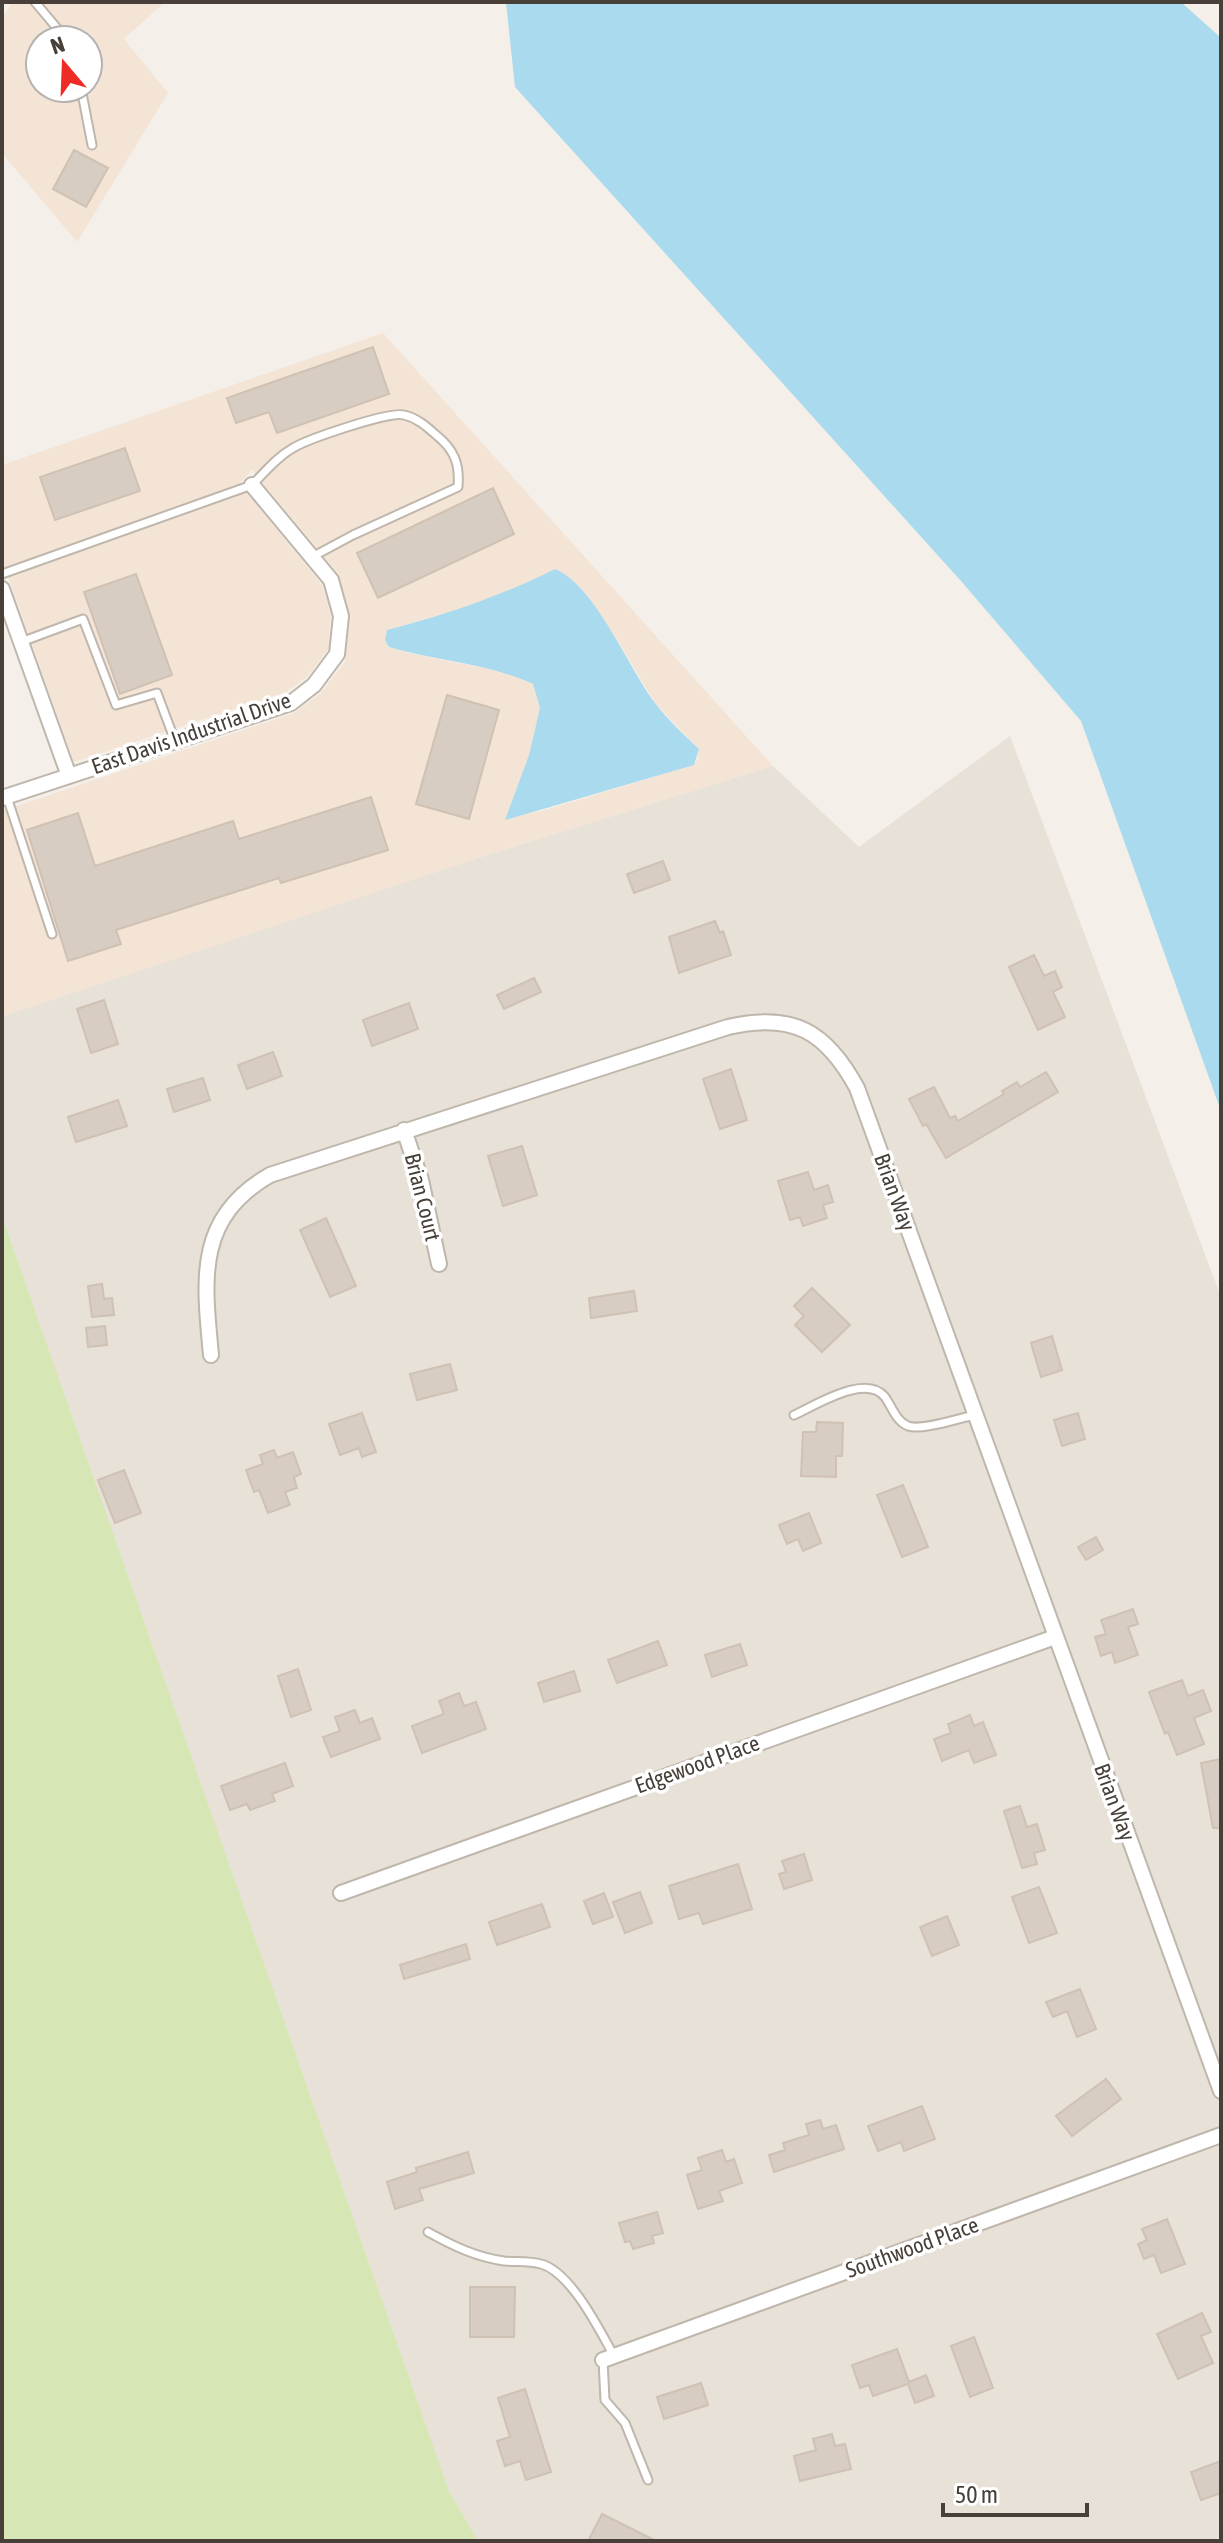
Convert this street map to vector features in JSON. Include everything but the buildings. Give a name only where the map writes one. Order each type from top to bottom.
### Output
[{"type":"street","name":"East Davis Industrial Drive","points":[[5,797],[291,703],[314,685],[337,654],[341,616],[331,580],[252,485]]},
{"type":"street","points":[[2,589],[69,776]]},
{"type":"street","name":"Brian Way","points":[[211,1355],[205,1291],[208,1260],[223,1216],[251,1185],[270,1175],[404,1130],[728,1027],[769,1021],[809,1031],[829,1046],[857,1088],[1221,2091]]},
{"type":"street","name":"Brian Court","points":[[404,1130],[421,1180],[439,1264]]},
{"type":"street","name":"Edgewood Place","points":[[341,1893],[1055,1637]]},
{"type":"street","name":"Southwood Place","points":[[609,2358],[1221,2135]]},
{"type":"lane","points":[[35,2],[54,24]]},
{"type":"lane","points":[[84,104],[92,145]]},
{"type":"lane","points":[[2,574],[252,485],[274,462],[295,447],[385,416],[401,414],[418,420],[448,444],[459,468],[458,487],[312,557]]},
{"type":"lane","points":[[21,642],[83,619],[116,705],[157,693],[175,741]]},
{"type":"lane","points":[[5,797],[52,934]]},
{"type":"lane","points":[[794,1415],[848,1391],[867,1387],[885,1397],[899,1420],[907,1426],[975,1415]]},
{"type":"lane","points":[[428,2232],[460,2250],[500,2260],[544,2265],[563,2279],[589,2313],[609,2358],[605,2400],[625,2423],[648,2480]]},
{"type":"shaded area","points":[[12,2],[165,2],[124,39],[168,93],[77,242],[2,153],[2,18]]},
{"type":"shaded area","points":[[383,333],[773,766],[487,855],[2,1016],[2,811],[294,713],[320,694],[345,662],[350,618],[338,573],[252,470],[239,484],[322,585],[331,616],[328,649],[307,677],[286,692],[74,762],[2,560],[2,465]],"holes":[[[555,569],[615,636],[655,703],[699,749],[698,759],[694,765],[506,819],[529,755],[540,708],[533,684],[509,673],[409,653],[389,647],[385,640],[387,630],[461,609],[513,590]]]},
{"type":"shaded area","points":[[1010,736],[1221,1297],[1221,2537],[1208,2541],[478,2541],[449,2491],[2,1216],[2,1016],[487,855],[773,766],[859,847]]},
{"type":"green space","points":[[2,1216],[449,2491],[478,2541],[2,2541]]},
{"type":"water","points":[[506,2],[1181,2],[1221,38],[1221,1111],[1081,721],[961,581],[515,87]]},
{"type":"water","points":[[555,569],[584,592],[655,703],[699,749],[694,765],[505,820],[529,755],[540,708],[533,684],[498,671],[389,647],[385,640],[387,630],[473,604]]}]
